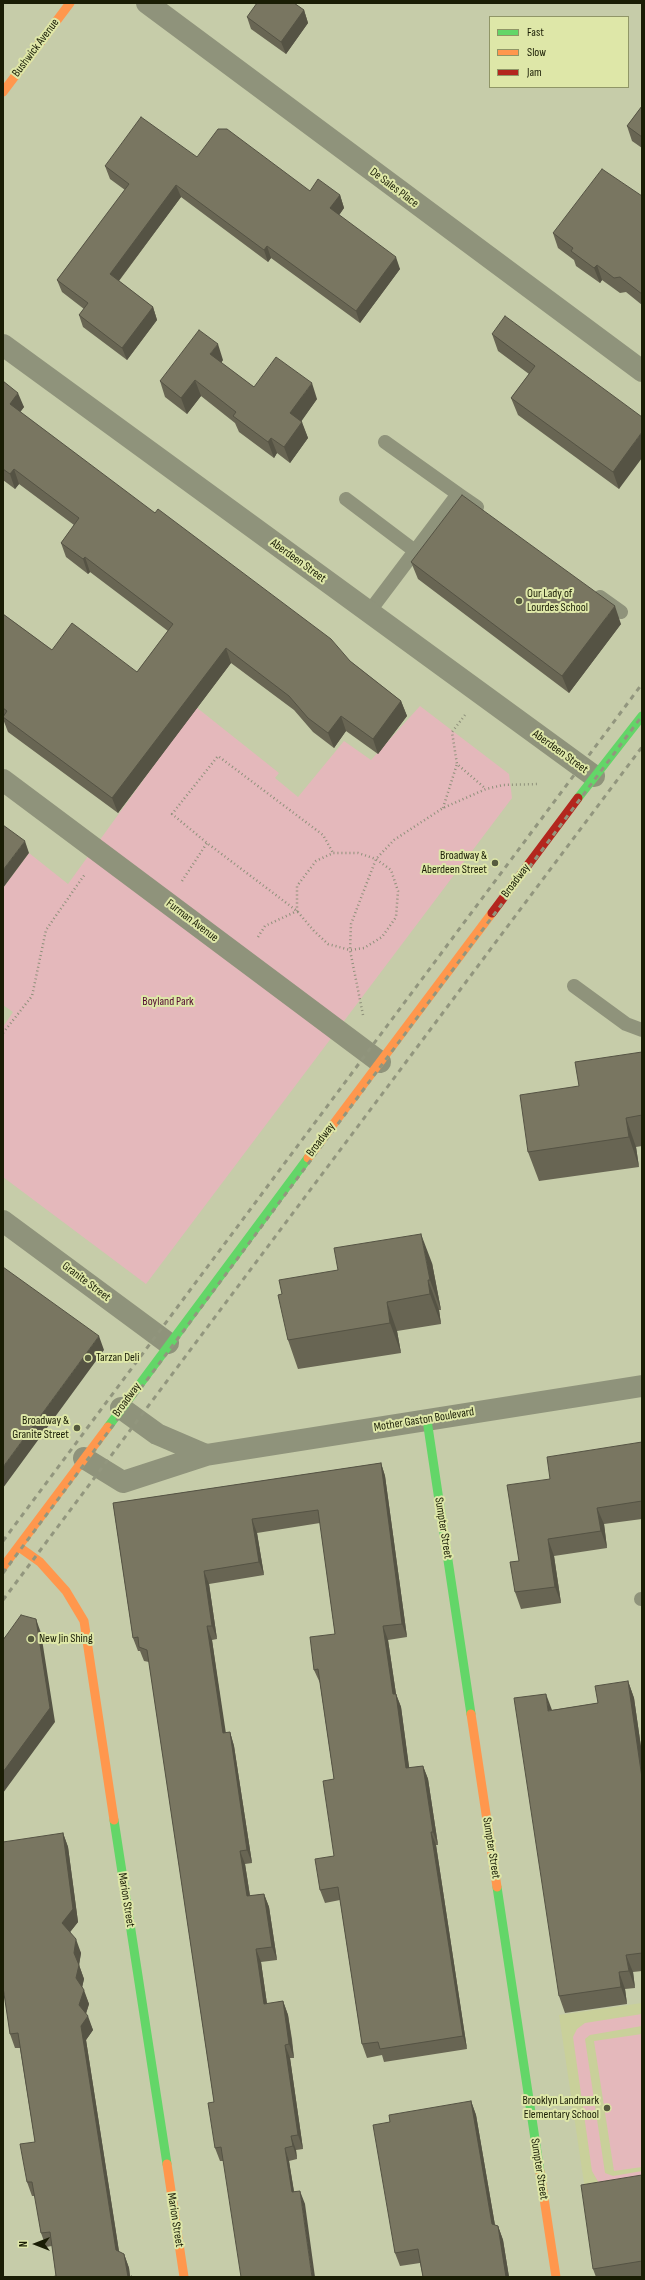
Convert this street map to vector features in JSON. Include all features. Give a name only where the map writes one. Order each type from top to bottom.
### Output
[{"type":"street","name":"Bushwick Avenue","points":[[3,92],[70,3]]},
{"type":"street","name":"De Sales Place","points":[[147,3],[642,372]]},
{"type":"street","name":"Aberdeen Street","points":[[3,345],[594,776]]},
{"type":"street","name":"Broadway","points":[[3,1567],[168,1343],[594,776],[642,716]]},
{"type":"street","name":"Furman Avenue","points":[[3,780],[380,1062]]},
{"type":"street","name":"Granite Street","points":[[3,1221],[168,1343]]},
{"type":"street","name":"Mother Gaston Boulevard","points":[[84,1458],[123,1482],[206,1455],[642,1386]]},
{"type":"street","points":[[121,1408],[157,1434],[206,1455]]},
{"type":"street","name":"Sumpter Street","points":[[427,1420],[556,2277]]},
{"type":"street","name":"Marion Street","points":[[19,1547],[40,1562],[66,1591],[84,1621],[184,2277]]},
{"type":"lane","points":[[385,442],[489,516]]},
{"type":"lane","points":[[369,612],[458,494]]},
{"type":"lane","points":[[346,499],[415,551]]},
{"type":"lane","points":[[590,589],[621,612]]},
{"type":"lane","points":[[574,986],[626,1024],[642,1030]]},
{"type":"path","points":[[443,808],[457,764],[452,732],[480,694]]},
{"type":"path","points":[[298,911],[298,886],[316,861],[333,853],[358,853],[376,859],[391,870],[398,891],[396,917],[382,938],[364,948],[350,950],[328,944],[314,931],[298,911],[207,843],[172,814],[218,756],[323,835],[333,853]]},
{"type":"path","points":[[457,764],[486,789]]},
{"type":"path","points":[[363,1015],[350,950],[351,924],[376,859],[394,840],[443,808],[486,789],[503,786],[539,784]]},
{"type":"path","points":[[167,902],[207,843]]},
{"type":"path","points":[[3,1034],[32,996],[46,930],[66,898],[101,853]]},
{"type":"path","points":[[242,958],[265,926],[298,911]]},
{"type":"shaded area","name":"Brooklyn Landmark Elementary School","points":[[642,2003],[642,2277],[598,2277],[559,2015]]},
{"type":"green space","name":"Boyland Park","points":[[420,706],[509,774],[512,798],[146,1284],[3,1177],[3,1027],[13,1012],[3,1005],[3,888],[29,853],[68,884],[196,707],[279,773],[275,778],[298,797],[344,741],[371,760]]},
{"type":"green space","points":[[642,2014],[642,2026],[590,2035],[585,2039],[605,2173],[613,2176],[642,2171],[642,2183],[600,2185],[592,2171],[573,2037],[577,2029],[585,2023]]},
{"type":"green space","points":[[642,2034],[642,2167],[614,2171],[594,2041]]},
{"type":"building","points":[[257,3],[294,3],[304,10],[281,42],[247,17]]},
{"type":"building","points":[[642,106],[642,137],[627,126]]},
{"type":"building","points":[[141,117],[197,157],[218,129],[227,129],[310,191],[318,179],[340,195],[330,208],[396,257],[356,311],[267,246],[264,250],[176,185],[110,274],[153,307],[122,348],[79,315],[88,303],[57,280],[129,184],[105,166]]},
{"type":"building","points":[[602,169],[642,196],[642,294],[620,277],[614,278],[597,265],[594,268],[571,251],[573,248],[553,233]]},
{"type":"building","points":[[505,316],[642,417],[642,432],[613,472],[511,398],[535,366],[492,334]]},
{"type":"building","points":[[199,330],[218,344],[210,354],[254,387],[276,357],[312,383],[290,413],[302,422],[284,447],[271,438],[268,442],[233,416],[236,412],[195,380],[181,398],[160,381]]},
{"type":"building","points":[[3,381],[18,393],[10,404],[155,513],[158,509],[331,639],[350,661],[401,701],[373,739],[341,716],[328,733],[308,718],[289,696],[226,648],[112,798],[3,717],[7,711],[3,708],[3,614],[52,650],[72,623],[137,672],[173,624],[85,557],[83,559],[61,543],[79,518],[14,469],[10,474],[3,469]]},
{"type":"building","name":"Our Lady of Lourdes School","points":[[462,495],[615,606],[562,676],[411,562]]},
{"type":"building","points":[[3,825],[25,841],[3,870]]},
{"type":"building","points":[[642,1052],[642,1115],[626,1118],[629,1137],[528,1152],[520,1095],[579,1086],[575,1062]]},
{"type":"building","points":[[421,1234],[430,1280],[428,1280],[430,1294],[387,1302],[390,1323],[288,1340],[278,1295],[282,1294],[279,1280],[338,1270],[334,1248]]},
{"type":"building","points":[[3,1267],[99,1336],[3,1467]]},
{"type":"building","points":[[642,1442],[642,1501],[597,1508],[601,1531],[548,1539],[555,1587],[515,1592],[510,1562],[519,1561],[507,1485],[550,1479],[547,1457]]},
{"type":"building","points":[[381,1463],[402,1624],[383,1626],[393,1694],[396,1694],[406,1768],[423,1766],[433,1832],[431,1832],[463,2036],[380,2049],[378,2042],[362,2044],[338,1887],[320,1890],[315,1859],[334,1856],[323,1781],[334,1779],[318,1669],[314,1670],[310,1637],[335,1634],[318,1510],[252,1519],[259,1562],[204,1571],[212,1626],[207,1626],[223,1733],[230,1732],[247,1850],[240,1851],[247,1896],[264,1894],[272,1947],[256,1949],[264,2004],[283,2001],[289,2044],[285,2045],[298,2135],[291,2136],[293,2146],[285,2148],[292,2192],[300,2191],[312,2277],[241,2277],[221,2147],[215,2148],[208,2103],[214,2102],[147,1650],[139,1647],[138,1637],[133,1638],[113,1503]]},
{"type":"building","points":[[21,1615],[36,1619],[50,1708],[3,1772],[3,1640]]},
{"type":"building","points":[[628,1681],[642,1778],[642,1953],[626,1955],[629,1971],[619,1972],[621,1987],[559,1996],[514,1698],[546,1694],[548,1711],[598,1703],[595,1686]]},
{"type":"building","points":[[63,1833],[73,1909],[62,1923],[76,1939],[74,1953],[79,1965],[76,1978],[84,1990],[79,2005],[88,2016],[81,2026],[116,2250],[124,2254],[128,2277],[51,2277],[56,2276],[50,2232],[41,2233],[32,2182],[27,2182],[20,2144],[35,2142],[18,2033],[10,2034],[3,1987],[3,1842]]},
{"type":"building","points":[[471,2101],[492,2224],[498,2226],[506,2277],[423,2277],[418,2249],[395,2253],[373,2125],[390,2122],[389,2115]]},
{"type":"building","points":[[642,2175],[642,2261],[593,2269],[581,2185]]},
{"type":"railway","points":[[3,1541],[642,684]]},
{"type":"railway","points":[[3,1573],[642,716]]},
{"type":"railway","points":[[3,1600],[642,747]]},
{"type":"traffic: fast","points":[[578,798],[642,716]]},
{"type":"traffic: fast","points":[[108,1427],[308,1158]]},
{"type":"traffic: fast","points":[[427,1420],[471,1714]]},
{"type":"traffic: fast","points":[[114,1820],[167,2164]]},
{"type":"traffic: fast","points":[[497,1887],[540,2172]]},
{"type":"traffic: slow","points":[[3,92],[70,3]]},
{"type":"traffic: slow","points":[[308,1158],[492,913]]},
{"type":"traffic: slow","points":[[3,1567],[108,1427]]},
{"type":"traffic: slow","points":[[19,1547],[40,1562],[66,1591],[84,1621],[114,1820]]},
{"type":"traffic: slow","points":[[471,1714],[497,1887]]},
{"type":"traffic: slow","points":[[167,2164],[184,2277]]},
{"type":"traffic: slow","points":[[540,2172],[556,2277]]},
{"type":"traffic: jam","points":[[492,913],[578,798]]},
{"type":"place","name":"Our Lady of Lourdes School","points":[[519,601]]},
{"type":"place","name":"Broadway & Aberdeen Street","points":[[495,863]]},
{"type":"place","name":"Tarzan Deli","points":[[88,1358]]},
{"type":"place","name":"Broadway & Granite Street","points":[[77,1428]]},
{"type":"place","name":"New Jin Shing","points":[[31,1639]]},
{"type":"place","name":"Brooklyn Landmark Elementary School","points":[[607,2108]]}]
